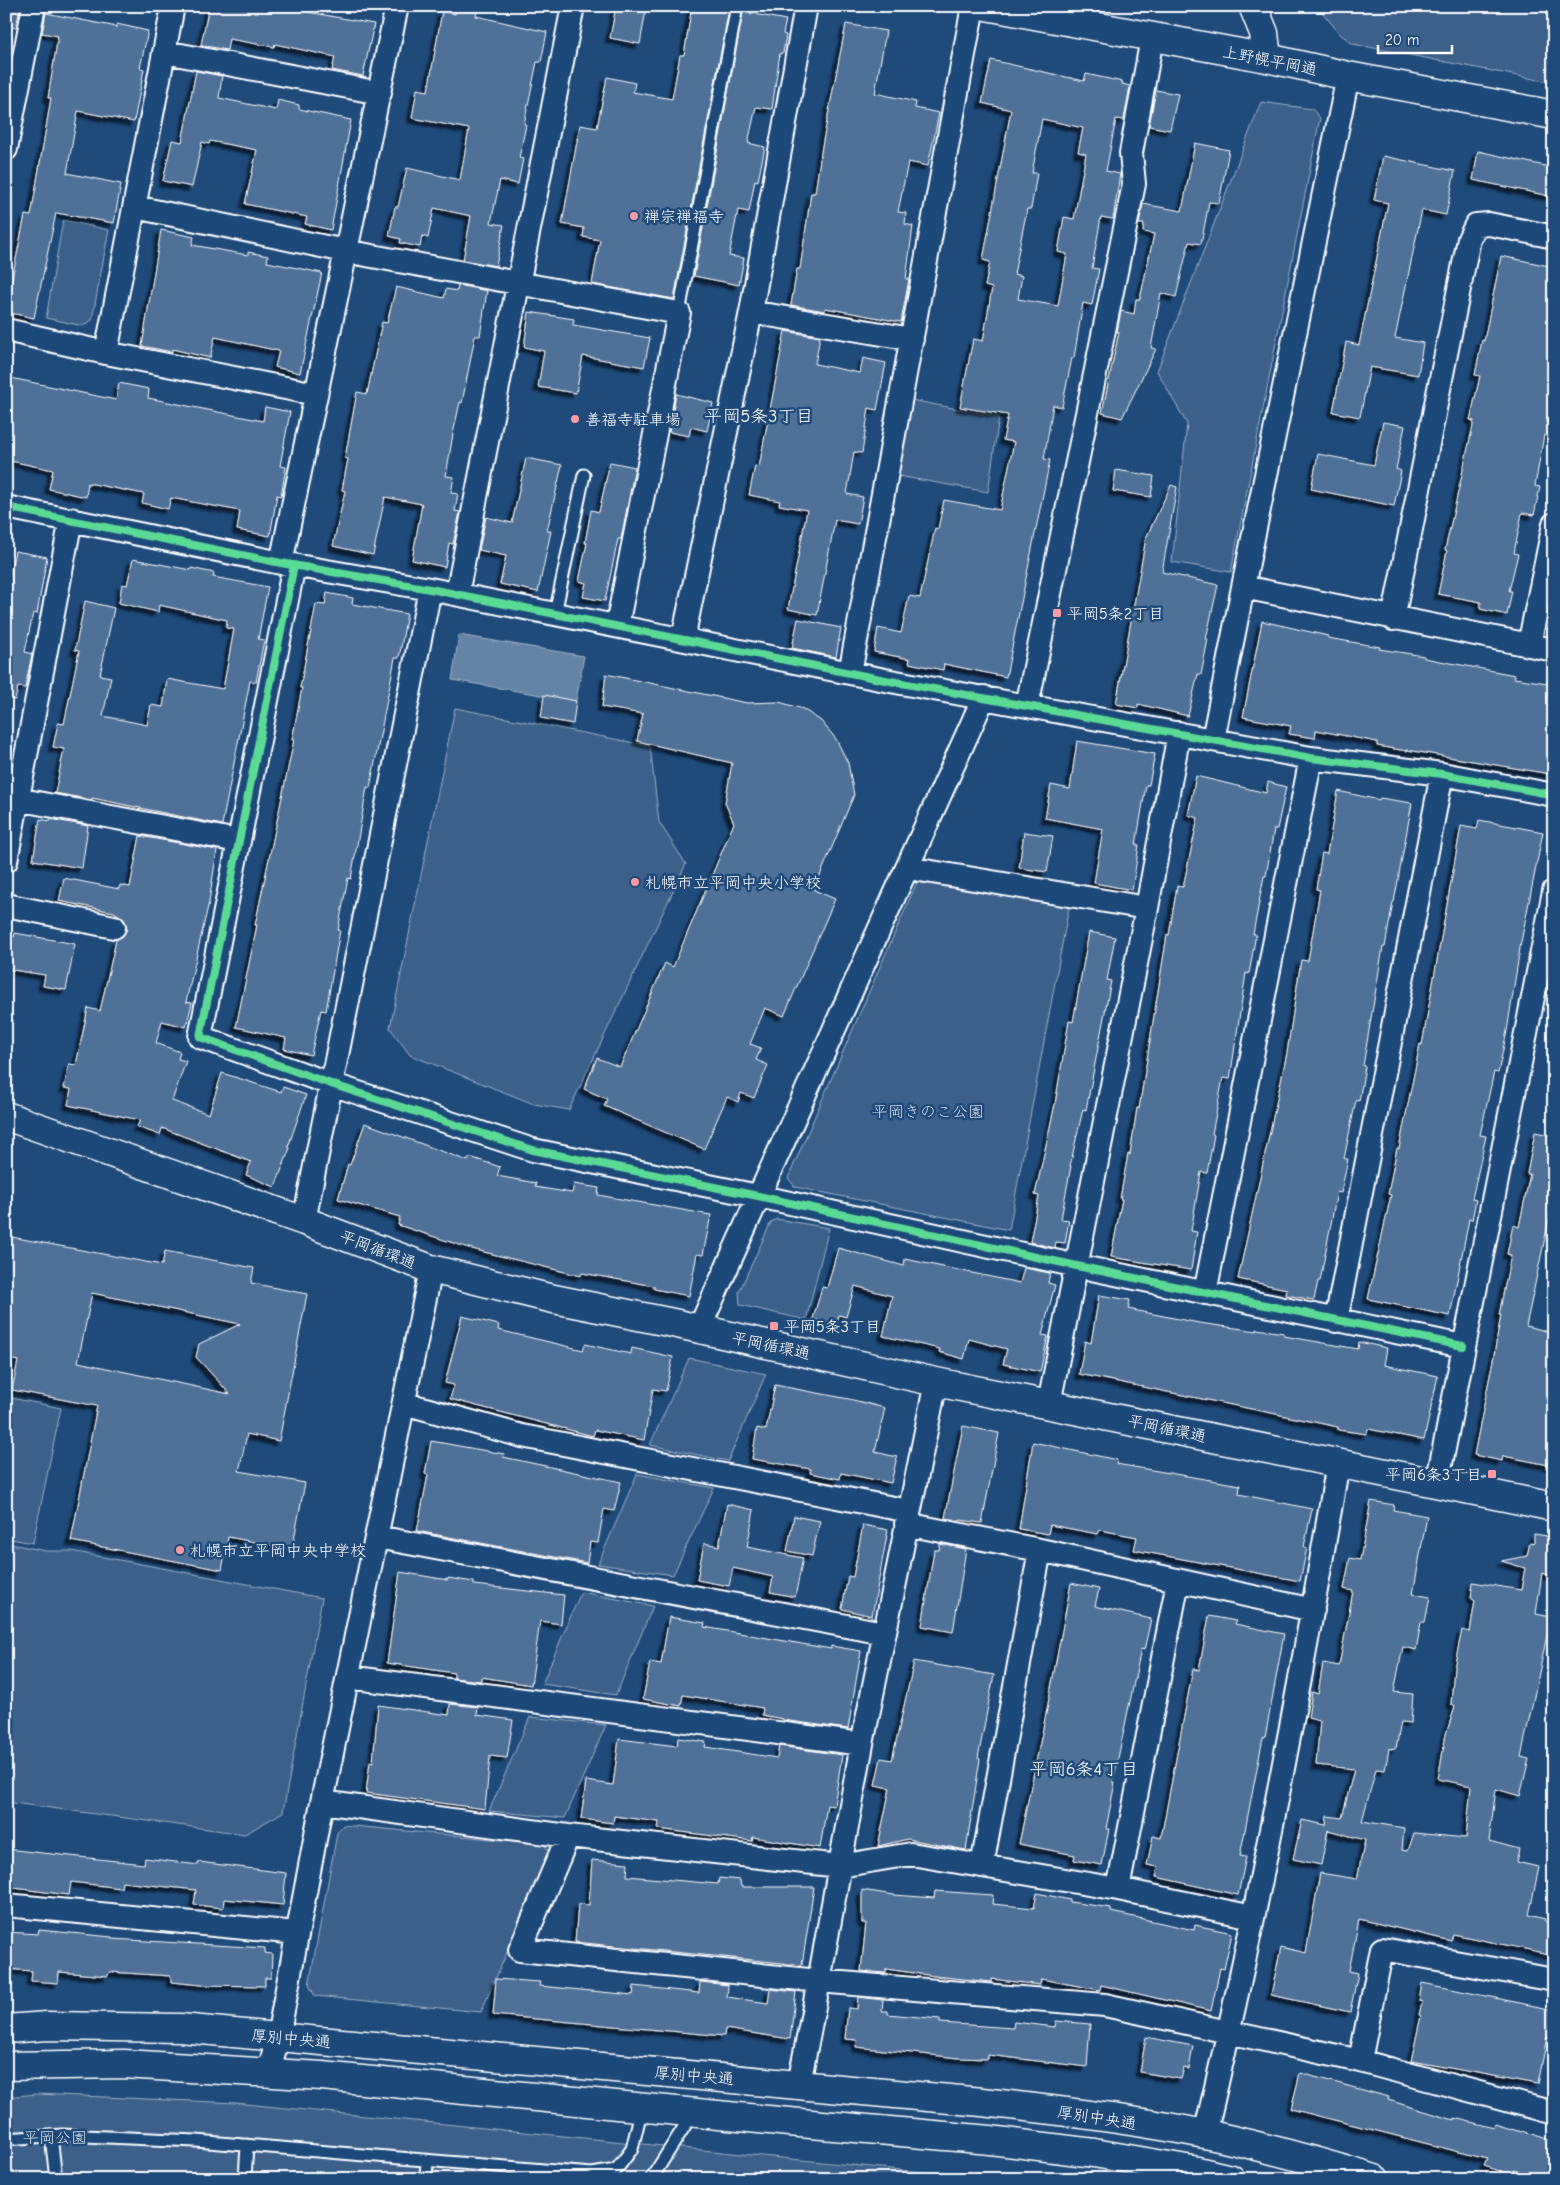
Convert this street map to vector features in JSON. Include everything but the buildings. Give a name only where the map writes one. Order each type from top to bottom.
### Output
[{"type":"main road","name":"上野幌平岡通","points":[[986,6],[1267,58],[1348,76],[1554,115]]},
{"type":"main road","points":[[1253,6],[1264,33],[1267,58]]},
{"type":"main road","name":"平岡循環通","points":[[6,1116],[304,1221],[431,1269],[549,1298],[699,1329],[936,1382],[1554,1507]]},
{"type":"main road","name":"厚別中央通","points":[[6,2029],[47,2026],[180,2028],[799,2084],[1083,2113],[1205,2134],[1306,2158],[1375,2179]]},
{"type":"main road","points":[[6,2066],[124,2064],[270,2071],[990,2140],[1094,2153],[1198,2171],[1232,2179]]},
{"type":"street","points":[[6,149],[34,6]]},
{"type":"street","points":[[106,353],[165,52],[172,6]]},
{"type":"street","points":[[397,6],[316,394],[288,564],[200,1037],[331,1084],[533,1150],[1463,1346]]},
{"type":"street","points":[[457,594],[574,6]]},
{"type":"street","points":[[683,639],[752,312],[806,6]]},
{"type":"street","points":[[850,673],[973,6]]},
{"type":"street","points":[[1027,706],[1134,184],[1131,153],[1152,38]]},
{"type":"street","points":[[165,52],[380,93]]},
{"type":"street","points":[[1213,740],[1242,586],[1348,76]]},
{"type":"street","points":[[135,207],[345,252],[679,313],[617,626]]},
{"type":"street","points":[[1393,618],[1469,239],[1476,225],[1489,224],[1554,237]]},
{"type":"street","points":[[752,312],[912,339]]},
{"type":"street","points":[[6,330],[106,353],[316,394]]},
{"type":"street","points":[[6,507],[288,564],[430,588],[850,673],[1027,706],[1311,758],[1442,774],[1554,795]]},
{"type":"street","points":[[6,861],[11,798],[71,519]]},
{"type":"street","points":[[1529,645],[1553,537]]},
{"type":"street","points":[[1242,586],[1554,650]]},
{"type":"street","points":[[304,1221],[430,588]]},
{"type":"street","points":[[699,1329],[984,697]]},
{"type":"street","points":[[1049,1404],[1147,908],[1179,733]]},
{"type":"street","points":[[1205,1293],[1311,758]]},
{"type":"street","points":[[1336,1320],[1442,774]]},
{"type":"street","points":[[11,798],[238,840]]},
{"type":"street","points":[[908,868],[1147,908]]},
{"type":"street","points":[[1437,1484],[1554,891]]},
{"type":"street","points":[[6,905],[114,927]]},
{"type":"street","points":[[270,2071],[322,1802],[431,1269]]},
{"type":"street","points":[[799,2084],[862,1744],[936,1382]]},
{"type":"street","points":[[404,1402],[522,1436],[907,1518],[1040,1550],[1313,1610]]},
{"type":"street","points":[[1205,2134],[1253,1917],[1313,1610],[1338,1463]]},
{"type":"street","points":[[377,1537],[884,1633]]},
{"type":"street","points":[[982,1866],[1040,1550]]},
{"type":"street","points":[[1118,1890],[1178,1580]]},
{"type":"street","points":[[348,1677],[862,1744]]},
{"type":"street","points":[[322,1802],[568,1836],[840,1866],[911,1854],[1118,1890],[1253,1917]]},
{"type":"street","points":[[568,1836],[520,1950],[819,1981],[1105,2005],[1360,2061],[1554,2113]]},
{"type":"street","points":[[6,1905],[297,1933]]},
{"type":"street","points":[[1360,2061],[1382,1949],[1554,1980]]},
{"type":"lane","points":[[679,313],[737,6]]},
{"type":"lane","points":[[555,614],[584,475]]},
{"type":"lane","points":[[6,2139],[52,2136],[196,2141],[592,2174],[616,2170],[632,2148],[642,2106]]},
{"type":"lane","points":[[651,2179],[694,2112]]},
{"type":"lane","points":[[52,2136],[56,2179]]},
{"type":"lane","points":[[245,2179],[246,2145]]},
{"type":"lane","points":[[426,2179],[427,2160]]},
{"type":"green space","points":[[1317,6],[1554,6],[1554,83],[1353,44],[1340,34]]},
{"type":"green space","points":[[1261,102],[1312,109],[1320,118],[1231,572],[1172,562],[1187,424],[1157,371]]},
{"type":"green space","points":[[63,220],[109,230],[92,320],[83,326],[46,318]]},
{"type":"green space","points":[[901,398],[999,417],[988,492],[887,474]]},
{"type":"green space","points":[[455,708],[650,746],[659,822],[686,864],[569,1110],[534,1104],[410,1055],[390,1028]]},
{"type":"green space","name":"平岡きのこ公園","points":[[929,876],[1070,902],[1009,1230],[795,1187],[788,1178],[917,882]]},
{"type":"green space","points":[[777,1219],[829,1228],[806,1320],[740,1305],[739,1292],[771,1222]]},
{"type":"green space","points":[[689,1358],[766,1374],[728,1461],[650,1445]]},
{"type":"green space","points":[[6,1397],[61,1408],[33,1543],[6,1538]]},
{"type":"green space","points":[[637,1474],[714,1488],[673,1575],[598,1564]]},
{"type":"green space","points":[[6,1543],[46,1551],[71,1551],[322,1598],[283,1812],[245,1834],[6,1802]]},
{"type":"green space","points":[[581,1592],[653,1606],[616,1695],[542,1684]]},
{"type":"green space","points":[[530,1717],[606,1725],[565,1818],[489,1811]]},
{"type":"green space","points":[[343,1825],[544,1844],[550,1854],[481,2012],[315,1996],[309,1985],[337,1833]]},
{"type":"green space","name":"平岡公園","points":[[37,2094],[236,2103],[990,2179],[6,2179],[6,2097]]},
{"type":"shaded area","points":[[459,635],[584,656],[576,701],[452,680]]},
{"type":"cycle path","points":[[6,507],[281,563],[430,589],[885,680],[1311,758],[1442,774],[1554,795]]},
{"type":"cycle path","points":[[294,565],[200,1037],[331,1084],[533,1150],[1463,1346]]},
{"type":"place","name":"禅宗禅福寺","points":[[634,216]]},
{"type":"place","name":"善福寺駐車場","points":[[575,419]]},
{"type":"place","name":"平岡5条2丁目","points":[[1057,613]]},
{"type":"place","name":"札幌市立平岡中央小学校","points":[[635,882]]},
{"type":"place","name":"平岡5条3丁目","points":[[774,1326]]},
{"type":"place","name":"平岡6条3丁目","points":[[1492,1474]]},
{"type":"place","name":"札幌市立平岡中央中学校","points":[[180,1550]]},
{"type":"district","name":"平岡5条3丁目","points":[[759,416]]},
{"type":"district","name":"平岡6条4丁目","points":[[1084,1769]]}]
